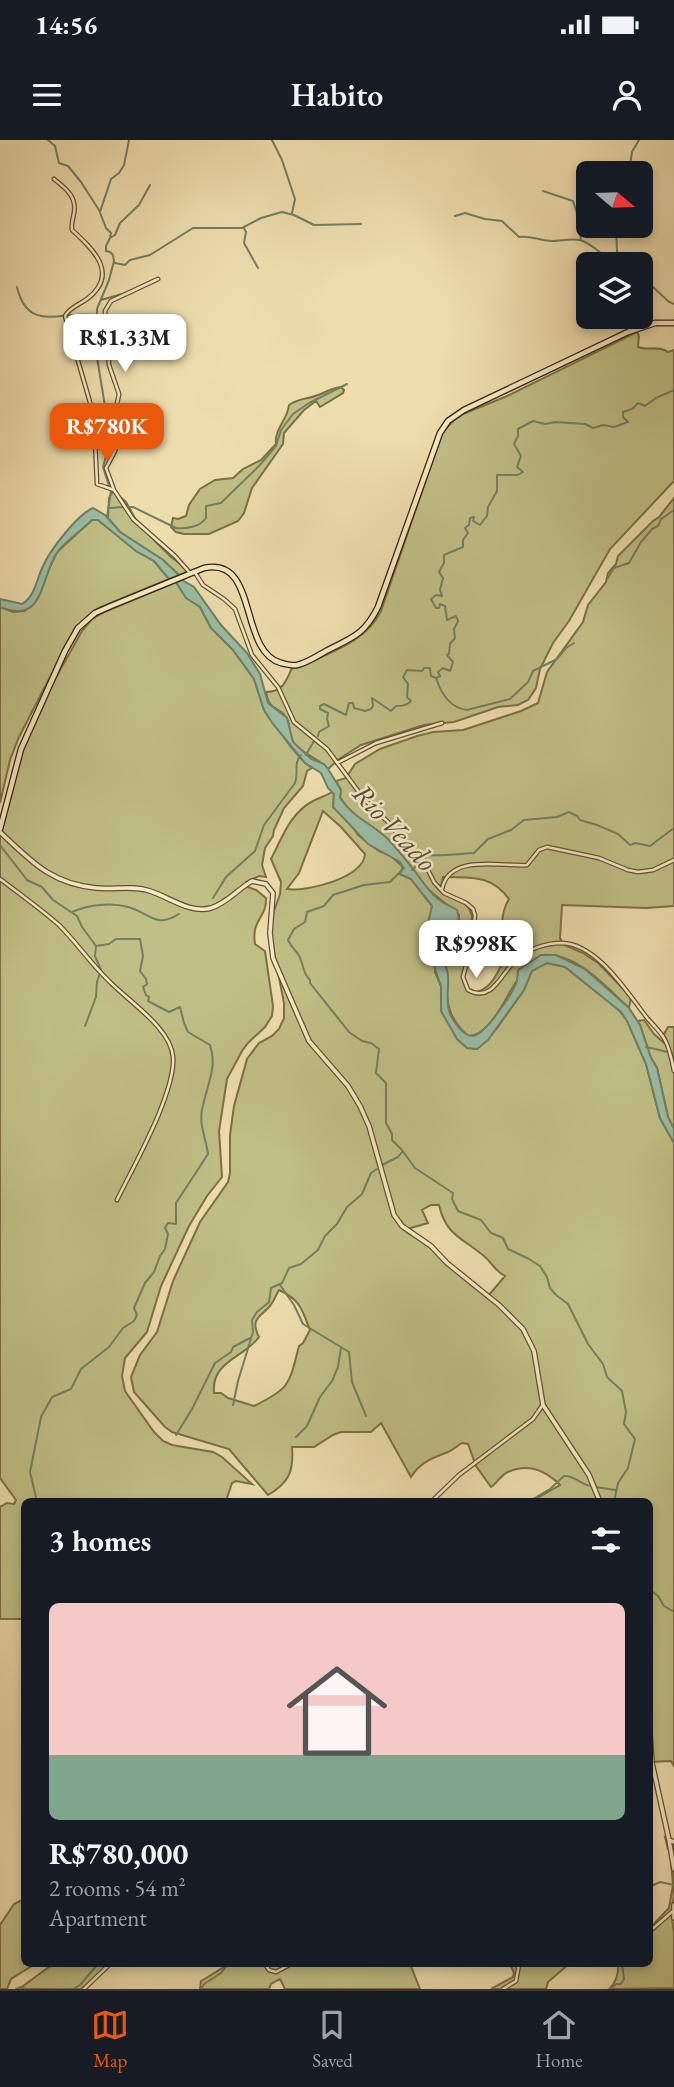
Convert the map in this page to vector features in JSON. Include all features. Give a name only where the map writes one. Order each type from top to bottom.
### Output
[{"type":"main road","points":[[0,830],[21,749],[65,651],[78,628],[94,614],[192,572],[216,566],[234,575],[264,652],[277,662],[300,664],[356,636],[370,624],[379,607],[440,433],[448,421],[464,410],[628,332],[655,323],[674,323]]},
{"type":"street","points":[[54,179],[74,200],[72,230],[90,247],[103,269],[101,280],[93,294],[69,310],[65,319],[94,416],[96,481],[99,486],[114,489]]},
{"type":"street","points":[[158,279],[111,301],[104,311],[109,365],[119,394],[115,414],[117,442],[106,468],[114,489],[134,519],[203,585],[235,609],[252,655],[278,687],[294,722],[324,745],[368,803],[426,866],[434,882],[449,897],[469,905],[475,912],[472,943],[463,977],[470,992],[481,993],[491,989],[504,977],[515,960],[531,950],[561,943],[577,948],[598,960],[633,997],[669,1047],[674,1071]]},
{"type":"street","points":[[337,763],[376,743],[442,723]]},
{"type":"street","points":[[0,830],[40,869],[81,886],[141,889],[183,905],[204,909],[218,905],[252,881],[270,887],[273,895],[270,942],[276,965],[312,1046],[348,1086],[364,1112],[394,1215],[407,1231],[430,1246],[447,1264],[499,1305],[523,1329],[531,1342],[536,1359],[542,1405],[592,1479],[599,1498]]},
{"type":"street","points":[[442,889],[447,875],[457,869],[484,863],[527,865],[539,850],[547,847],[599,858],[638,872],[653,870],[674,860]]},
{"type":"street","points":[[0,879],[60,926],[109,981],[156,1026],[171,1046],[173,1068],[163,1100],[117,1200]]},
{"type":"street","points":[[435,1498],[459,1475],[529,1422],[542,1405]]},
{"type":"street","points":[[653,1767],[672,1841],[674,1869]]},
{"type":"street","points":[[674,1905],[674,1918]]},
{"type":"street","points":[[653,1928],[673,1911]]},
{"type":"street","points":[[84,1989],[107,1967]]},
{"type":"street","points":[[267,1967],[276,1972],[285,1967]]},
{"type":"street","points":[[503,1989],[514,1983],[518,1967]]},
{"type":"shaded area","points":[[637,332],[638,347],[668,352],[674,350],[674,481],[610,549],[569,621],[553,643],[540,669],[536,688],[528,700],[454,722],[424,725],[361,745],[328,769],[302,751],[292,740],[286,717],[272,706],[266,692],[280,688],[292,668],[300,667],[346,645],[374,622],[381,611],[442,433],[463,414],[505,397]]},
{"type":"shaded area","points":[[341,387],[343,393],[320,407],[316,401],[304,410],[284,433],[283,444],[252,488],[244,513],[238,521],[209,534],[184,534],[171,527],[173,518],[186,516],[189,505],[200,489],[215,480],[233,478],[243,469],[261,460],[276,444],[277,434],[289,405]]},
{"type":"shaded area","points":[[113,491],[126,502],[136,520],[156,542],[190,571],[179,575],[163,560],[120,532],[108,518],[109,498]]},
{"type":"shaded area","points":[[674,498],[674,906],[646,908],[562,905],[560,938],[564,945],[598,963],[631,997],[629,1008],[590,972],[567,959],[541,955],[518,979],[491,1022],[476,1034],[468,1036],[454,1020],[449,1008],[447,969],[443,964],[458,928],[459,915],[426,887],[387,839],[350,811],[340,797],[341,790],[336,781],[346,778],[355,764],[380,749],[433,732],[463,730],[538,703],[547,672],[583,622],[588,605],[606,582],[618,556],[659,517]],"holes":[[[443,877],[488,881],[509,899],[502,924],[504,937],[511,946],[496,976],[486,988],[479,991],[471,992],[463,982],[472,916],[465,903],[444,893],[441,887]]]},
{"type":"shaded area","points":[[93,508],[105,515],[120,532],[163,560],[179,575],[169,579],[154,561],[136,551],[98,520],[92,520],[56,554],[33,605],[25,610],[14,611],[0,607],[0,599],[22,604],[27,600],[58,542],[80,517]]},
{"type":"shaded area","points":[[97,519],[136,551],[154,561],[169,579],[99,608],[79,626],[19,737],[10,760],[0,803],[0,607],[13,612],[25,611],[57,552],[92,520]]},
{"type":"shaded area","points":[[182,580],[194,587],[221,625],[247,653],[260,674],[268,703],[287,718],[293,742],[311,759],[324,764],[341,790],[340,798],[346,805],[389,840],[435,896],[457,910],[458,925],[443,960],[448,975],[448,1008],[459,1028],[473,1036],[485,1028],[510,994],[517,981],[518,970],[541,955],[556,955],[585,969],[629,1008],[640,1025],[657,1068],[668,1117],[674,1129],[674,1143],[660,1118],[646,1064],[627,1021],[621,1012],[565,967],[547,963],[532,971],[524,990],[488,1040],[477,1049],[467,1048],[457,1039],[441,1011],[441,986],[433,963],[438,947],[432,927],[428,923],[432,906],[411,879],[400,874],[403,867],[400,862],[368,844],[333,807],[334,794],[321,773],[305,763],[273,724],[264,710],[254,679],[233,650],[211,628],[200,607],[186,598],[176,582]]},
{"type":"shaded area","points":[[176,582],[186,597],[200,607],[211,628],[233,650],[254,679],[264,710],[291,747],[312,768],[307,771],[303,786],[284,808],[265,848],[262,865],[266,877],[259,876],[246,882],[248,887],[266,898],[266,905],[254,936],[255,944],[265,951],[273,1006],[272,1016],[242,1051],[227,1079],[219,1131],[222,1177],[189,1226],[161,1286],[147,1332],[125,1358],[122,1376],[125,1391],[163,1441],[213,1452],[252,1484],[236,1481],[232,1483],[227,1498],[21,1498],[21,1619],[0,1619],[0,1507],[7,1503],[14,1504],[16,1500],[0,1478],[0,825],[14,767],[41,704],[82,631],[91,620]]},
{"type":"shaded area","points":[[332,792],[333,807],[351,824],[358,835],[379,851],[390,855],[403,867],[400,874],[411,879],[432,906],[430,919],[438,948],[435,972],[441,986],[441,1011],[467,1048],[477,1049],[497,1028],[524,990],[534,968],[547,963],[565,967],[617,1008],[627,1020],[646,1064],[660,1118],[674,1143],[674,1766],[671,1761],[653,1762],[653,1498],[537,1498],[560,1485],[548,1475],[529,1468],[506,1473],[491,1487],[476,1466],[468,1444],[462,1443],[423,1464],[411,1477],[381,1423],[371,1432],[341,1432],[314,1447],[292,1447],[289,1476],[268,1495],[229,1449],[172,1432],[134,1392],[131,1377],[140,1355],[157,1332],[173,1281],[200,1222],[228,1182],[234,1106],[247,1059],[259,1043],[279,1029],[284,1018],[284,1003],[270,931],[281,882],[271,859],[298,812]],"holes":[[[323,811],[365,854],[362,863],[333,882],[287,889],[299,873]],[[431,1205],[439,1205],[446,1224],[456,1236],[505,1276],[489,1295],[448,1265],[425,1242],[404,1230],[428,1223],[422,1210]],[[279,1290],[296,1302],[310,1330],[299,1346],[287,1384],[254,1406],[221,1393],[214,1393],[214,1382],[223,1367],[259,1337],[256,1322]]]},
{"type":"shaded area","points":[[644,1020],[663,1042],[668,1027],[674,1027],[674,1129],[668,1117],[657,1068],[637,1021]]},
{"type":"shaded area","points":[[665,1837],[674,1841],[674,1897],[671,1912],[674,1933],[674,1988],[609,1989],[614,1984],[618,1967],[653,1967],[653,1925],[669,1908],[673,1885]]},
{"type":"shaded area","points":[[21,1900],[21,1967],[30,1967],[11,1979],[7,1989],[0,1989],[0,1925],[14,1904]]},
{"type":"shaded area","points":[[49,1967],[105,1967],[81,1989],[19,1989]]},
{"type":"shaded area","points":[[224,1967],[411,1967],[420,1989],[285,1989],[280,1979],[271,1984],[269,1989],[200,1989],[201,1981]]},
{"type":"shaded area","points":[[511,1967],[566,1967],[548,1982],[546,1989],[491,1989],[513,1977]]},
{"type":"waterway","points":[[48,140],[55,146],[59,163],[68,166],[99,210],[106,228],[111,233],[110,237]]},
{"type":"waterway","points":[[100,212],[111,179],[124,165],[129,140]]},
{"type":"waterway","points":[[272,140],[295,199],[292,213]]},
{"type":"waterway","points":[[631,161],[639,140]]},
{"type":"waterway","points":[[109,486],[103,467],[108,449],[108,425],[96,351],[97,309],[114,261],[113,255],[106,251],[106,246],[120,223],[139,205],[150,185]]},
{"type":"waterway","points":[[543,191],[573,201],[581,240]]},
{"type":"waterway","points":[[115,263],[125,265],[130,260],[150,255],[193,228],[242,228],[261,218],[282,212],[314,225],[361,224]]},
{"type":"waterway","points":[[455,216],[465,213],[502,221],[519,237],[552,241],[580,240],[600,252]]},
{"type":"waterway","points":[[244,228],[244,243],[258,268]]},
{"type":"waterway","points":[[616,238],[617,252]]},
{"type":"waterway","points":[[17,287],[22,301],[29,310],[38,315],[96,315]]},
{"type":"waterway","points":[[653,287],[674,304]]},
{"type":"waterway","points":[[101,300],[129,292]]},
{"type":"waterway","points":[[127,507],[133,507],[176,528],[200,524],[206,518],[206,506],[221,503],[276,446],[281,430],[293,414],[347,384]]},
{"type":"waterway","points":[[436,678],[440,676],[438,672],[443,668],[450,671],[453,662],[447,655],[455,638],[454,629],[458,621],[456,616],[447,620],[445,606],[440,604],[439,608],[436,608],[431,599],[436,595],[442,596],[440,590],[443,578],[439,572],[444,563],[444,555],[463,547],[463,540],[468,533],[465,528],[469,525],[470,518],[474,517],[473,521],[480,525],[487,516],[488,507],[497,491],[497,475],[518,475],[523,472],[517,467],[521,456],[514,444],[518,429],[533,421],[545,424],[585,424],[593,428],[603,425],[614,427],[628,422],[623,417],[623,412],[638,403],[645,406],[674,390]]},
{"type":"waterway","points":[[107,517],[111,490]]},
{"type":"waterway","points":[[110,508],[124,507]]},
{"type":"waterway","points":[[607,579],[614,568],[629,563],[652,529],[674,510]]},
{"type":"waterway","points":[[318,736],[319,732],[329,726],[328,713],[320,709],[324,704],[346,715],[349,703],[353,703],[354,708],[365,711],[371,709],[372,698],[391,711],[396,706],[409,703],[411,701],[407,697],[408,684],[403,677],[407,670],[422,671],[424,668],[430,668],[431,676],[436,678],[447,699],[467,710],[510,699],[528,682],[533,671],[557,659],[574,643]]},
{"type":"waterway","points":[[306,755],[314,741]]},
{"type":"waterway","points":[[213,898],[226,877],[255,851],[264,825],[295,783],[297,762],[301,755]]},
{"type":"waterway","name":"Rio Veado","points":[[422,861],[428,855],[474,853],[488,839],[511,830],[524,820],[557,817],[569,812],[580,820],[618,834],[630,845],[635,843],[650,846],[674,828]]},
{"type":"waterway","points":[[0,845],[27,880],[42,887],[53,900],[77,916],[96,946],[95,956],[101,970],[96,997],[85,1026]]},
{"type":"waterway","name":"Rio Veado","points":[[412,870],[419,864]]},
{"type":"waterway","name":"Rio Veado","points":[[404,868],[390,882],[364,885],[333,895],[324,906],[307,912],[305,922],[294,929],[288,940],[300,957],[310,983],[349,1032],[379,1049],[376,1073],[386,1083],[386,1123],[392,1140],[415,1168],[453,1193],[452,1199],[458,1211],[481,1220],[491,1233],[503,1238],[508,1249],[540,1266],[550,1288],[568,1304],[588,1344],[603,1364],[607,1377],[622,1391],[626,1412],[624,1424],[635,1439],[628,1468],[618,1483],[615,1498]]},
{"type":"waterway","points":[[72,912],[92,906],[121,905],[158,920],[179,914]]},
{"type":"waterway","points":[[36,1498],[30,1472],[41,1417],[52,1397],[71,1389],[81,1369],[109,1347],[123,1328],[134,1321],[137,1315],[134,1308],[165,1249],[168,1234],[165,1228],[168,1223],[176,1224],[176,1203],[208,1154],[201,1116],[212,1070],[210,1045],[188,1032],[180,1007],[169,1012],[148,1001],[149,997],[143,987],[147,984],[146,979],[140,971],[143,956],[140,939],[116,939],[109,944],[96,946]]},
{"type":"waterway","points":[[646,1047],[668,1052]]},
{"type":"waterway","points":[[382,1165],[402,1152]]},
{"type":"waterway","points":[[233,1405],[253,1332],[252,1320],[269,1302],[271,1288],[282,1283],[289,1268],[301,1264],[318,1250],[347,1207],[362,1194],[371,1173],[377,1169]]},
{"type":"waterway","points":[[280,1285],[303,1324],[349,1352],[352,1382],[366,1416]]},
{"type":"waterway","points":[[176,1435],[215,1363],[231,1352],[233,1347],[250,1338]]},
{"type":"waterway","points":[[296,1437],[307,1426],[320,1397],[332,1381],[338,1367],[341,1348]]},
{"type":"waterway","points":[[535,1498],[564,1476],[591,1486]]},
{"type":"waterway","points":[[596,1487],[615,1490]]},
{"type":"waterway","points":[[653,1592],[664,1606],[674,1612]]},
{"type":"waterway","points":[[653,1885],[660,1882],[674,1885]]},
{"type":"waterway","points":[[73,1989],[95,1967]]},
{"type":"waterway","points":[[201,1989],[226,1967]]},
{"type":"waterway","points":[[611,1989],[616,1984],[621,1984],[624,1979],[622,1967]]},
{"type":"waterway","points":[[16,1989],[26,1989]]},
{"type":"waterway","points":[[58,1989],[63,1989]]}]
